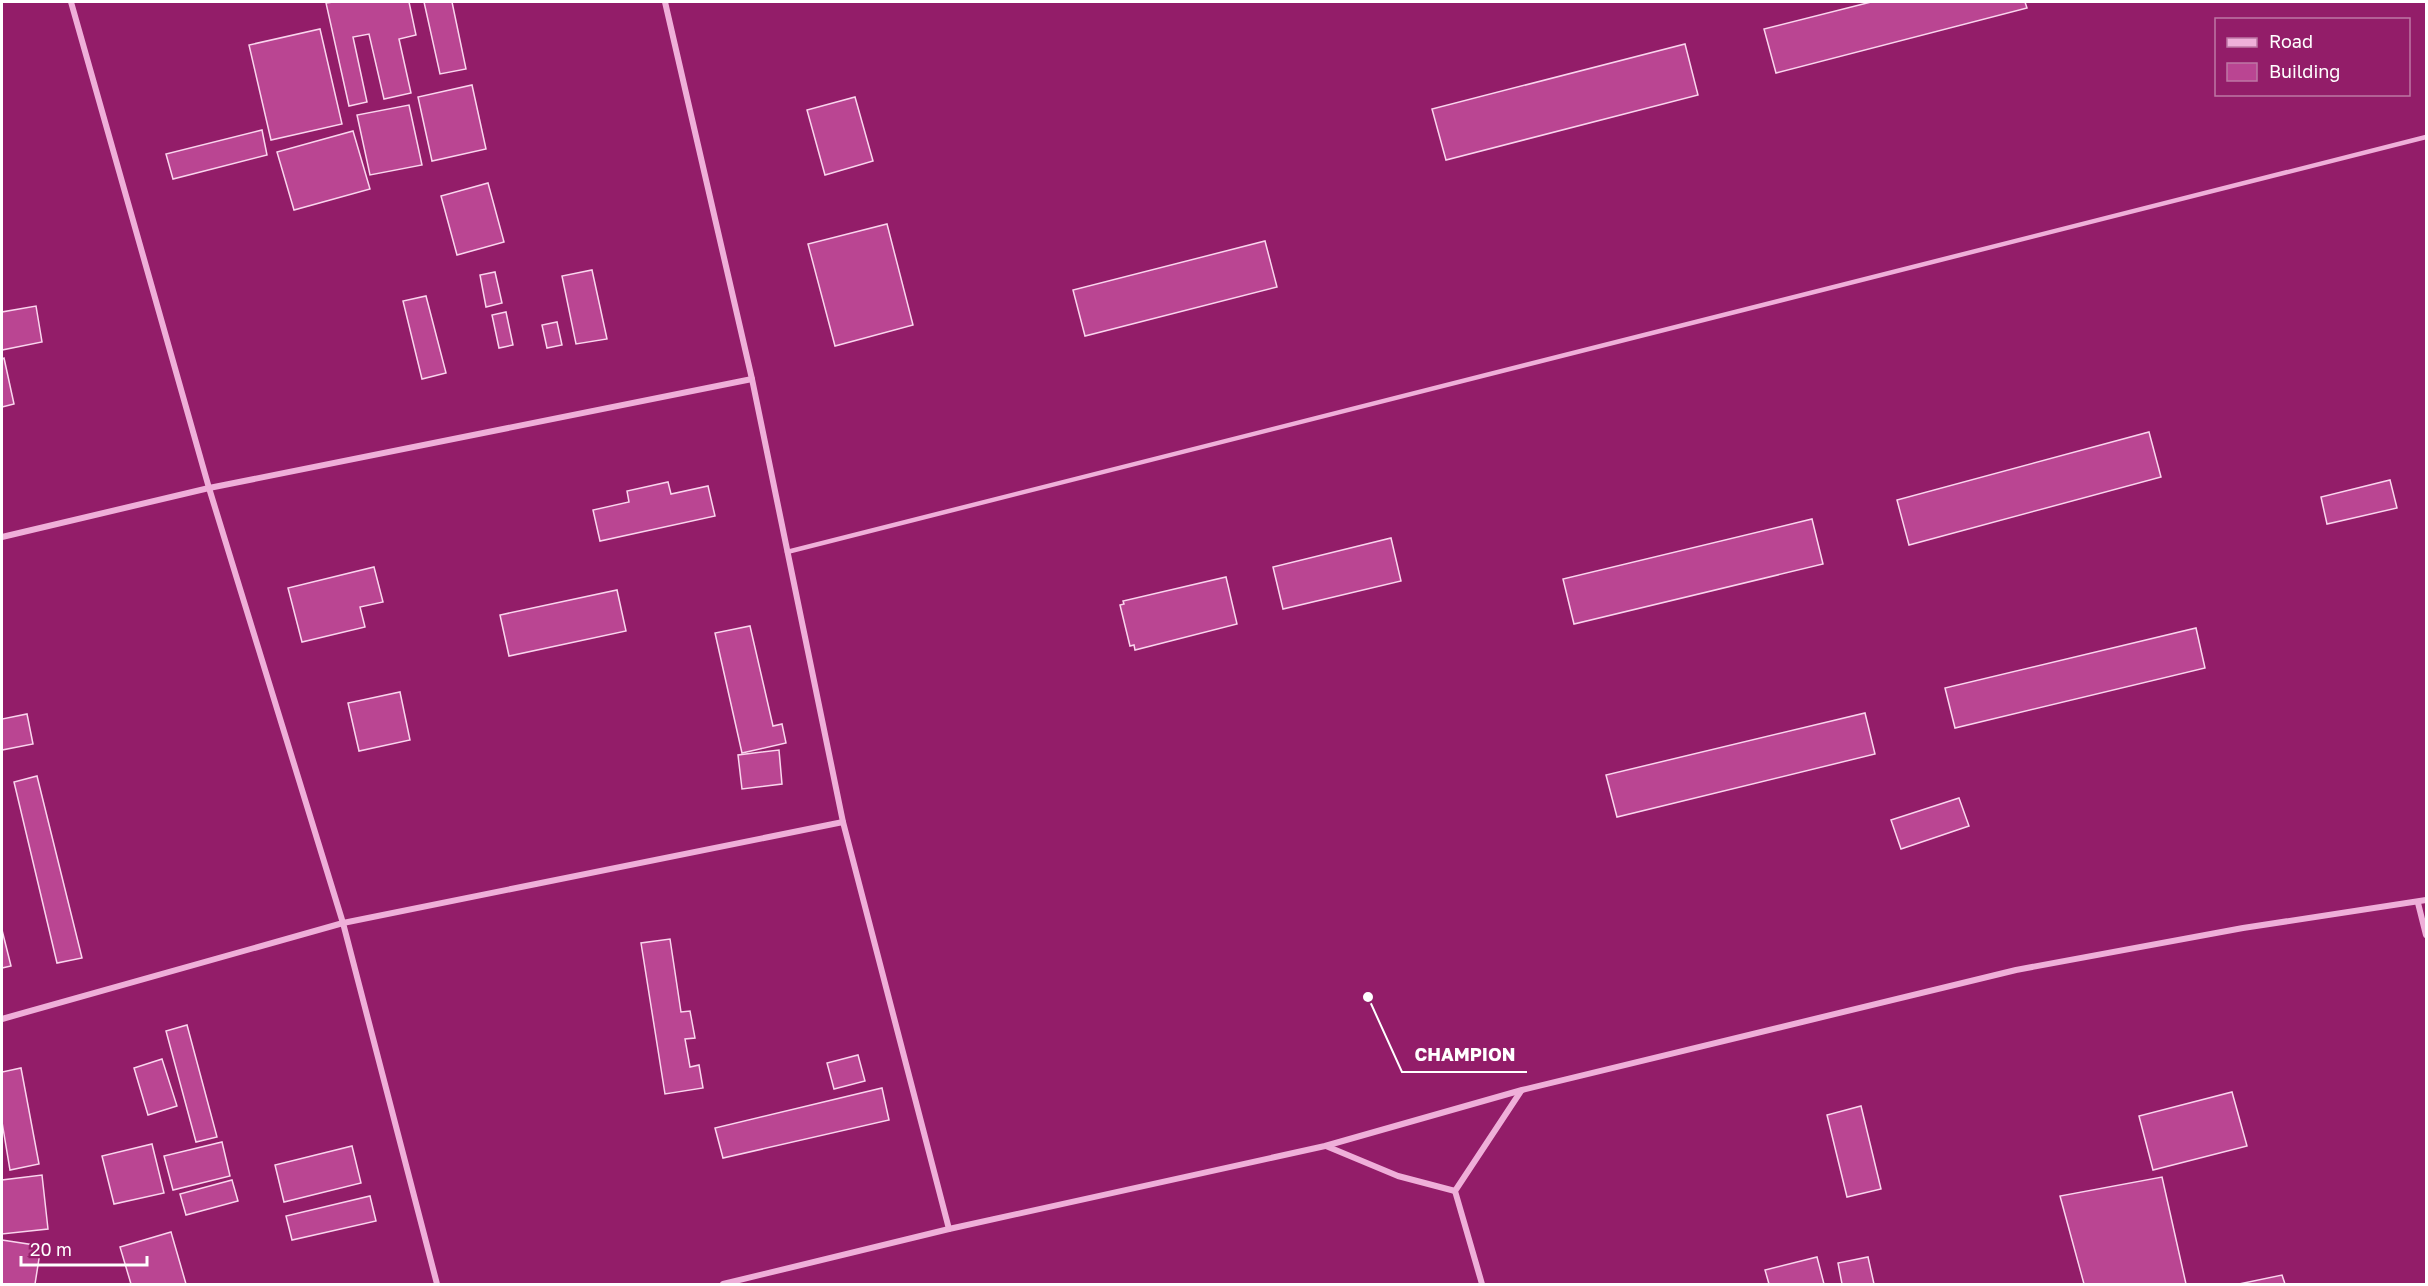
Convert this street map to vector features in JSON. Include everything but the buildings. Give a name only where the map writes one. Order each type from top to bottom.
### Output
[{"type":"street","points":[[71,2],[209,488],[343,923],[437,1284]]},
{"type":"street","points":[[665,2],[752,379],[843,822],[950,1229]]},
{"type":"street","points":[[2,537],[209,488],[752,379]]},
{"type":"street","points":[[2,1019],[343,923],[843,822]]},
{"type":"street","points":[[723,1284],[751,1281],[950,1229],[1325,1146],[1522,1090],[2016,970],[2243,928],[2427,900]]},
{"type":"street","points":[[2418,903],[2427,936]]},
{"type":"street","points":[[1482,1284],[1455,1191],[1522,1090]]},
{"type":"street","points":[[1325,1146],[1398,1176],[1455,1191]]},
{"type":"lane","points":[[787,552],[2427,137]]},
{"type":"place","name":"CHAMPION","points":[[1368,997]]}]
